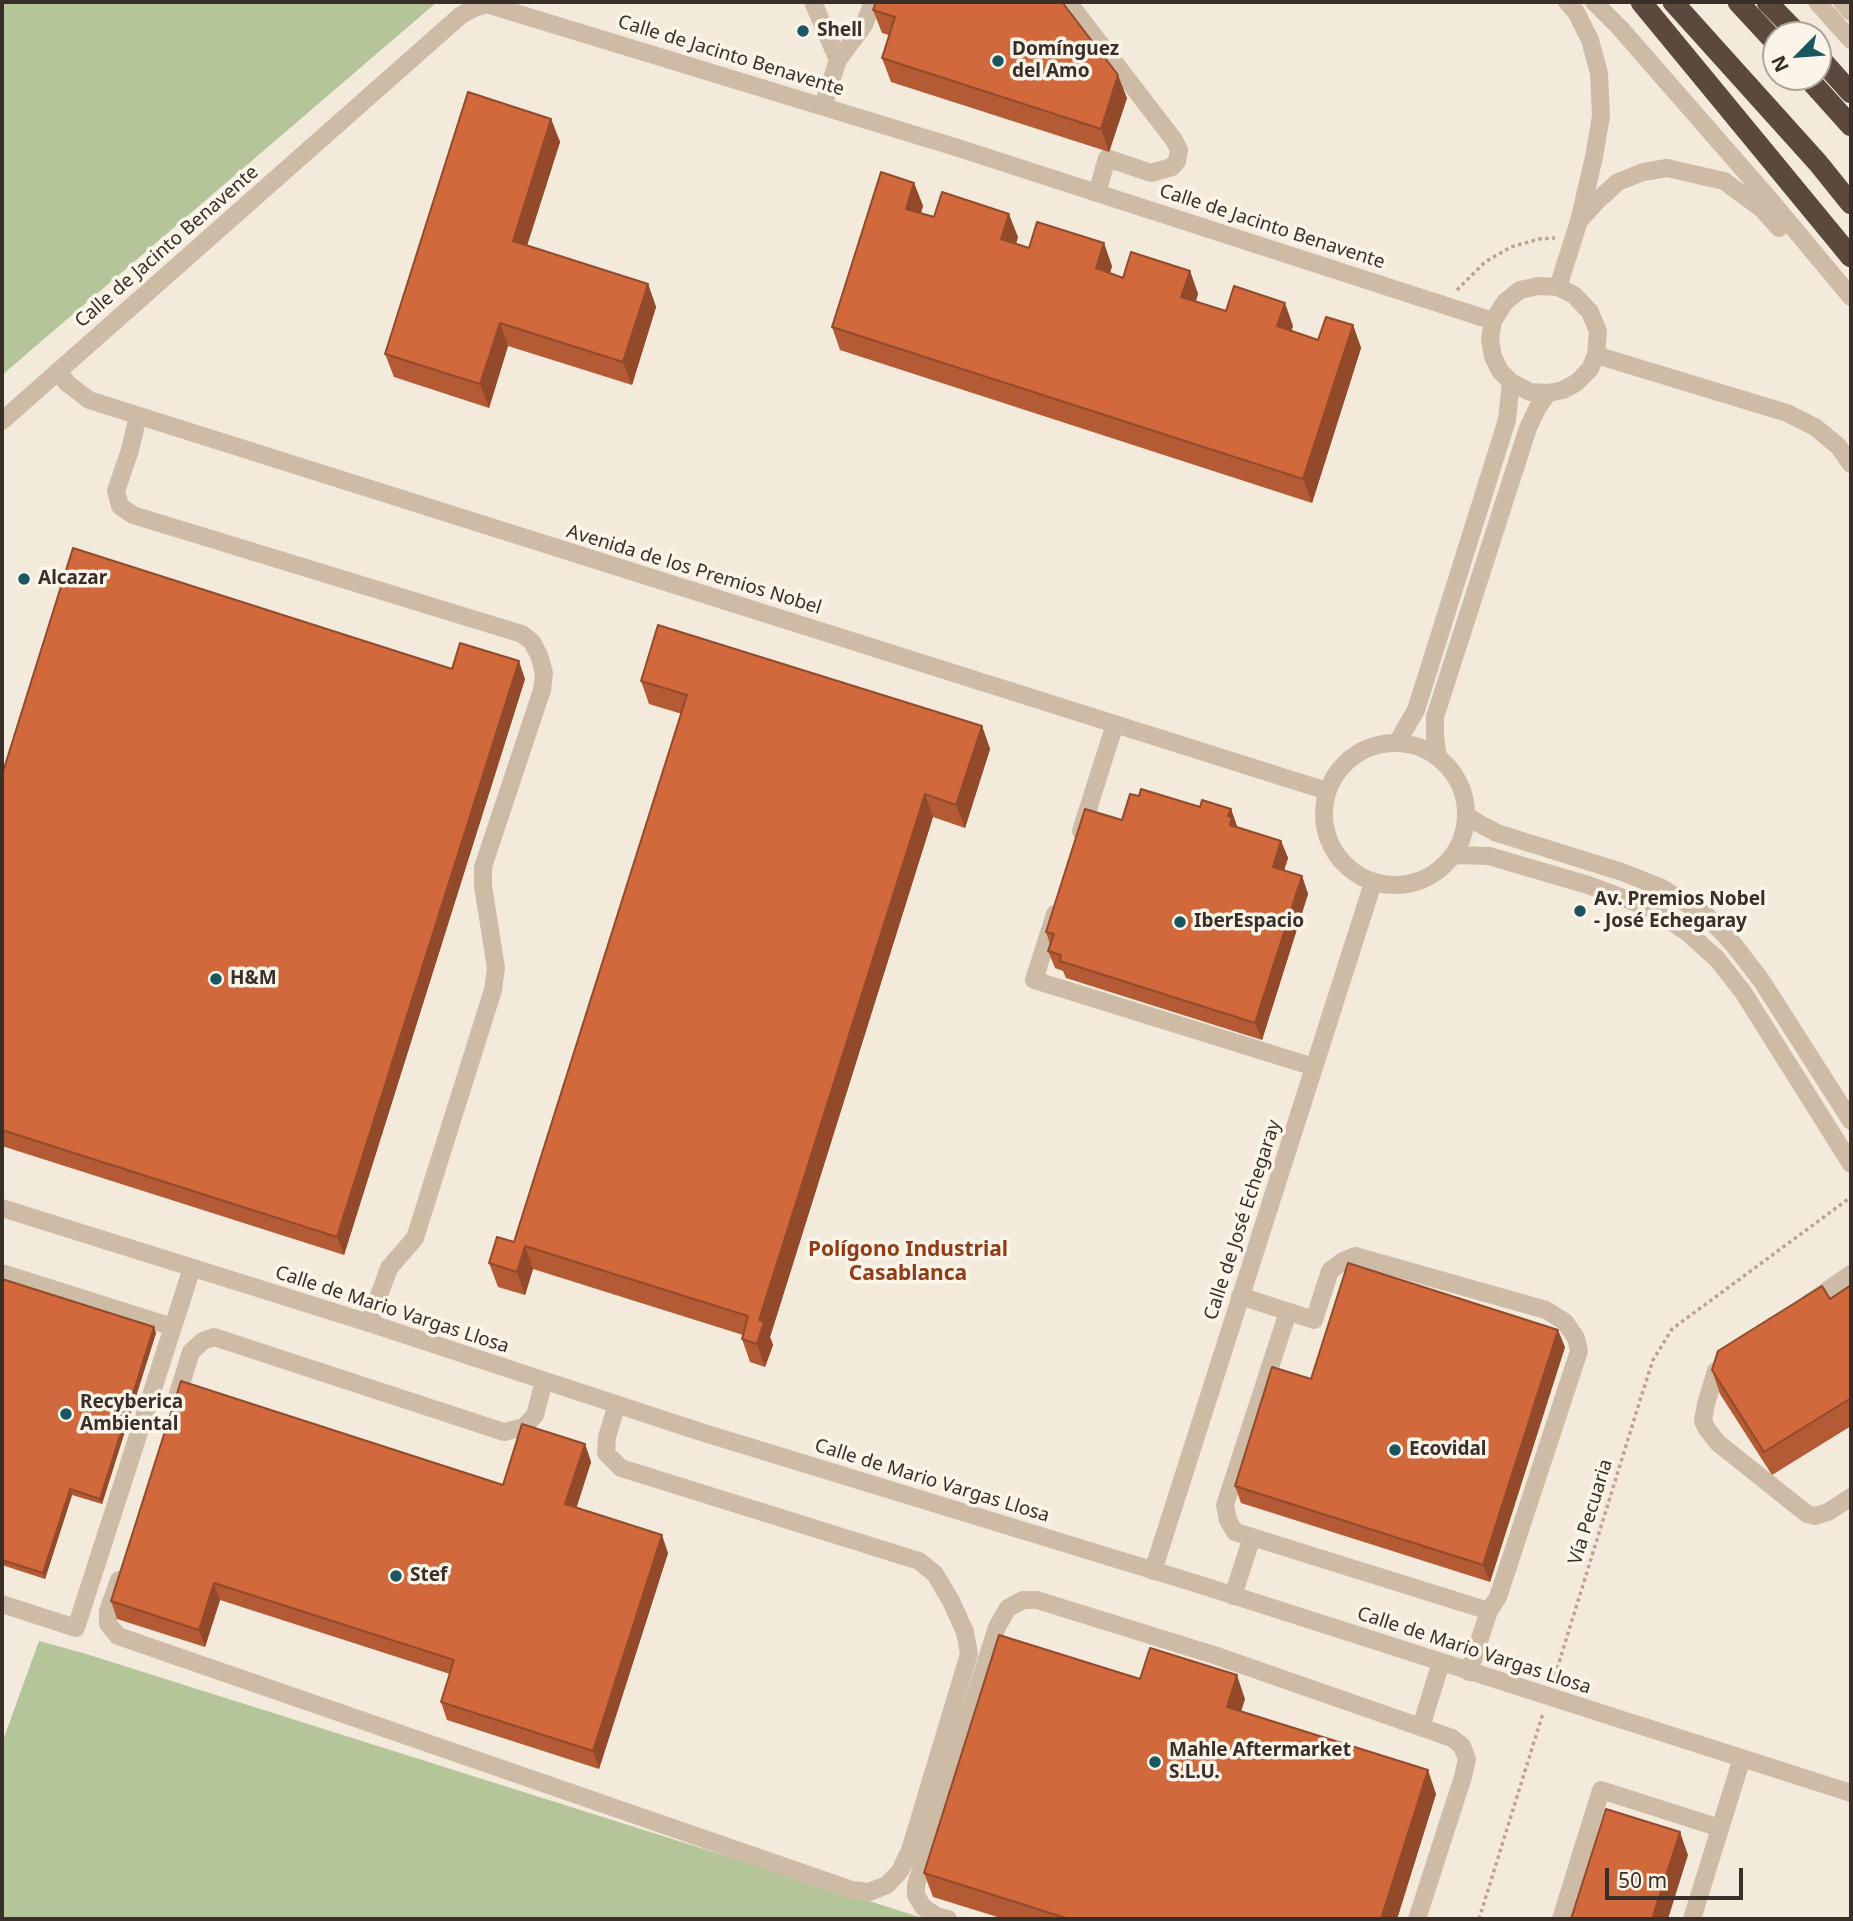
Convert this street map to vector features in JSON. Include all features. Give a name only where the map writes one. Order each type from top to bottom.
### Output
[{"type":"highway","points":[[1641,2],[1851,257]]},
{"type":"highway","points":[[1673,2],[1809,153],[1851,204]]},
{"type":"highway","points":[[1738,2],[1762,28]]},
{"type":"highway","points":[[1767,2],[1785,21]]},
{"type":"highway","points":[[1832,72],[1851,93]]},
{"type":"highway","points":[[1820,91],[1851,126]]},
{"type":"street","points":[[813,2],[838,60]]},
{"type":"street","points":[[824,28],[831,2]]},
{"type":"street","points":[[823,106],[838,60],[864,25],[873,2]]},
{"type":"street","points":[[1068,2],[1179,150],[1177,161],[1172,167],[1151,173],[1107,158],[1097,193]]},
{"type":"street","points":[[1558,287],[1579,221],[1601,116],[1598,74],[1590,40],[1576,12],[1567,2]]},
{"type":"street","points":[[1594,2],[1620,28],[1851,296]]},
{"type":"street","points":[[1817,2],[1851,40]]},
{"type":"street","points":[[1842,2],[1851,12]]},
{"type":"street","name":"Calle de Jacinto Benavente","points":[[2,422],[450,25],[472,9],[486,4],[823,106],[1493,321]]},
{"type":"street","points":[[1579,221],[1618,183],[1643,172],[1667,168],[1724,181],[1762,209],[1851,304]]},
{"type":"street","points":[[1538,286],[1558,287],[1574,295],[1590,312],[1598,331],[1596,355],[1590,369],[1576,383],[1563,390],[1548,393],[1530,392],[1511,382],[1500,371],[1493,357],[1490,339],[1493,321],[1505,302],[1520,290],[1538,286]]},
{"type":"street","points":[[1596,355],[1787,413],[1815,427],[1838,446],[1851,464]]},
{"type":"street","name":"Avenida de los Premios Nobel","points":[[58,371],[67,383],[89,400],[1327,791]]},
{"type":"street","points":[[1397,743],[1416,710],[1507,420],[1511,382]]},
{"type":"street","points":[[1438,757],[1435,717],[1528,428],[1548,393]]},
{"type":"street","points":[[138,416],[116,491],[120,506],[132,515],[522,634],[532,642],[542,664],[542,691],[483,867],[483,886],[496,968],[493,990],[415,1238],[390,1269],[369,1324]]},
{"type":"street","points":[[1075,849],[1115,724]]},
{"type":"street","points":[[1397,743],[1416,746],[1438,757],[1457,778],[1465,799],[1464,834],[1454,855],[1436,873],[1419,882],[1396,886],[1373,883],[1354,874],[1336,856],[1324,825],[1327,791],[1336,772],[1351,757],[1372,746],[1397,743]]},
{"type":"street","points":[[1466,815],[1497,833],[1622,872],[1660,887],[1707,916],[1761,980],[1851,1121]]},
{"type":"street","points":[[1454,855],[1489,856],[1588,885],[1650,908],[1687,932],[1717,959],[1743,992],[1851,1164]]},
{"type":"street","name":"Calle de José Echegaray","points":[[1153,1571],[1373,883]]},
{"type":"street","points":[[1059,901],[1034,980],[1314,1067]]},
{"type":"street","name":"Calle de Mario Vargas Llosa","points":[[2,1208],[741,1444],[1233,1595],[1851,1793]]},
{"type":"street","points":[[1240,1296],[1314,1320],[1330,1271],[1355,1256],[1546,1310],[1565,1322],[1576,1338],[1579,1351],[1498,1597],[1489,1611],[1469,1672]]},
{"type":"street","points":[[2,1604],[76,1628],[192,1268]]},
{"type":"street","points":[[2,1273],[173,1327]]},
{"type":"street","points":[[1792,1316],[1851,1274]]},
{"type":"street","points":[[1288,1312],[1225,1504],[1228,1520],[1236,1532],[1489,1611]]},
{"type":"street","points":[[170,1417],[191,1352],[203,1341],[215,1337],[504,1432],[524,1427],[536,1415],[544,1381]]},
{"type":"street","points":[[1738,1355],[1716,1371],[1706,1404],[1703,1421],[1718,1443],[1807,1514],[1815,1516],[1828,1512],[1851,1497]]},
{"type":"street","points":[[125,1560],[108,1611],[108,1624],[118,1636],[852,1890],[869,1892],[887,1885],[900,1871],[910,1850],[969,1654],[965,1632],[951,1601],[935,1574],[919,1561],[621,1468],[606,1452],[607,1437],[617,1404]]},
{"type":"street","points":[[1233,1595],[1252,1537]]},
{"type":"street","points":[[948,1919],[936,1916],[923,1907],[916,1895],[916,1885],[997,1627],[1008,1608],[1023,1600],[1037,1600],[1213,1655],[1422,1727],[1452,1738],[1462,1746],[1467,1759],[1464,1777],[1417,1919]]},
{"type":"street","points":[[1422,1727],[1441,1662]]},
{"type":"street","points":[[1692,1919],[1742,1758]]},
{"type":"street","points":[[1561,1919],[1601,1790],[1720,1828]]},
{"type":"path","points":[[1448,287],[1458,290],[1485,262],[1511,247],[1539,239],[1558,238],[1573,241]]},
{"type":"path","name":"Vía Pecuaria","points":[[1479,1919],[1653,1360],[1672,1329],[1851,1197]]},
{"type":"green space","points":[[2,2],[437,2],[2,375]]},
{"type":"green space","points":[[39,1641],[926,1919],[2,1919],[2,1743]]},
{"type":"building","name":"Domínguez del Amo","points":[[876,2],[1062,2],[1118,75],[1101,129],[882,58],[895,17],[873,10]]},
{"type":"building","points":[[468,92],[551,119],[513,241],[648,284],[623,362],[500,323],[480,384],[385,354]]},
{"type":"building","points":[[881,172],[914,183],[906,209],[934,217],[942,192],[1009,214],[1001,239],[1029,248],[1037,222],[1104,243],[1096,268],[1123,278],[1131,252],[1190,271],[1181,297],[1226,311],[1234,286],[1285,303],[1277,326],[1318,340],[1326,317],[1353,325],[1303,479],[832,327]]},
{"type":"building","name":"H&M","points":[[73,548],[452,669],[460,643],[519,661],[337,1237],[2,1130],[2,775]]},
{"type":"building","points":[[658,625],[982,726],[956,805],[925,794],[759,1320],[764,1322],[757,1344],[742,1339],[748,1316],[525,1246],[517,1272],[489,1263],[497,1237],[514,1242],[687,695],[641,681]]},
{"type":"building","name":"IberEspacio","points":[[1141,789],[1200,807],[1202,800],[1231,809],[1228,816],[1232,817],[1230,825],[1281,841],[1273,867],[1302,876],[1255,1023],[1060,961],[1061,955],[1048,951],[1054,934],[1046,932],[1085,809],[1122,820],[1130,794],[1139,796]]},
{"type":"building","name":"Ecovidal","points":[[1348,1263],[1558,1330],[1483,1565],[1235,1486],[1272,1367],[1311,1379]]},
{"type":"building","name":"Recyberica Ambiental","points":[[2,1279],[154,1327],[100,1499],[70,1489],[43,1573],[2,1560]]},
{"type":"building","points":[[1851,1285],[1851,1398],[1764,1452],[1712,1370],[1718,1351],[1822,1286],[1830,1299]]},
{"type":"building","name":"Stef","points":[[181,1381],[503,1485],[522,1424],[585,1444],[565,1504],[662,1535],[593,1751],[441,1702],[454,1660],[214,1583],[199,1630],[111,1601]]},
{"type":"building","name":"Mahle Aftermarket S.L.U.","points":[[999,1635],[1140,1679],[1150,1648],[1237,1675],[1227,1707],[1428,1770],[1381,1919],[1069,1919],[924,1873]]},
{"type":"building","points":[[1606,1809],[1680,1832],[1652,1919],[1571,1919]]},
{"type":"place","name":"Shell","points":[[803,31]]},
{"type":"place","name":"Domínguez del Amo","points":[[998,61]]},
{"type":"place","name":"Alcazar","points":[[24,579]]},
{"type":"place","name":"Av. Premios Nobel - José Echegaray","points":[[1580,911]]},
{"type":"place","name":"IberEspacio","points":[[1180,922]]},
{"type":"place","name":"H&M","points":[[216,979]]},
{"type":"place","name":"Recyberica Ambiental","points":[[66,1414]]},
{"type":"place","name":"Ecovidal","points":[[1395,1450]]},
{"type":"place","name":"Stef","points":[[396,1576]]},
{"type":"place","name":"Mahle Aftermarket S.L.U.","points":[[1155,1762]]},
{"type":"district","name":"Polígono Industrial Casablanca","points":[[908,1262]]}]
